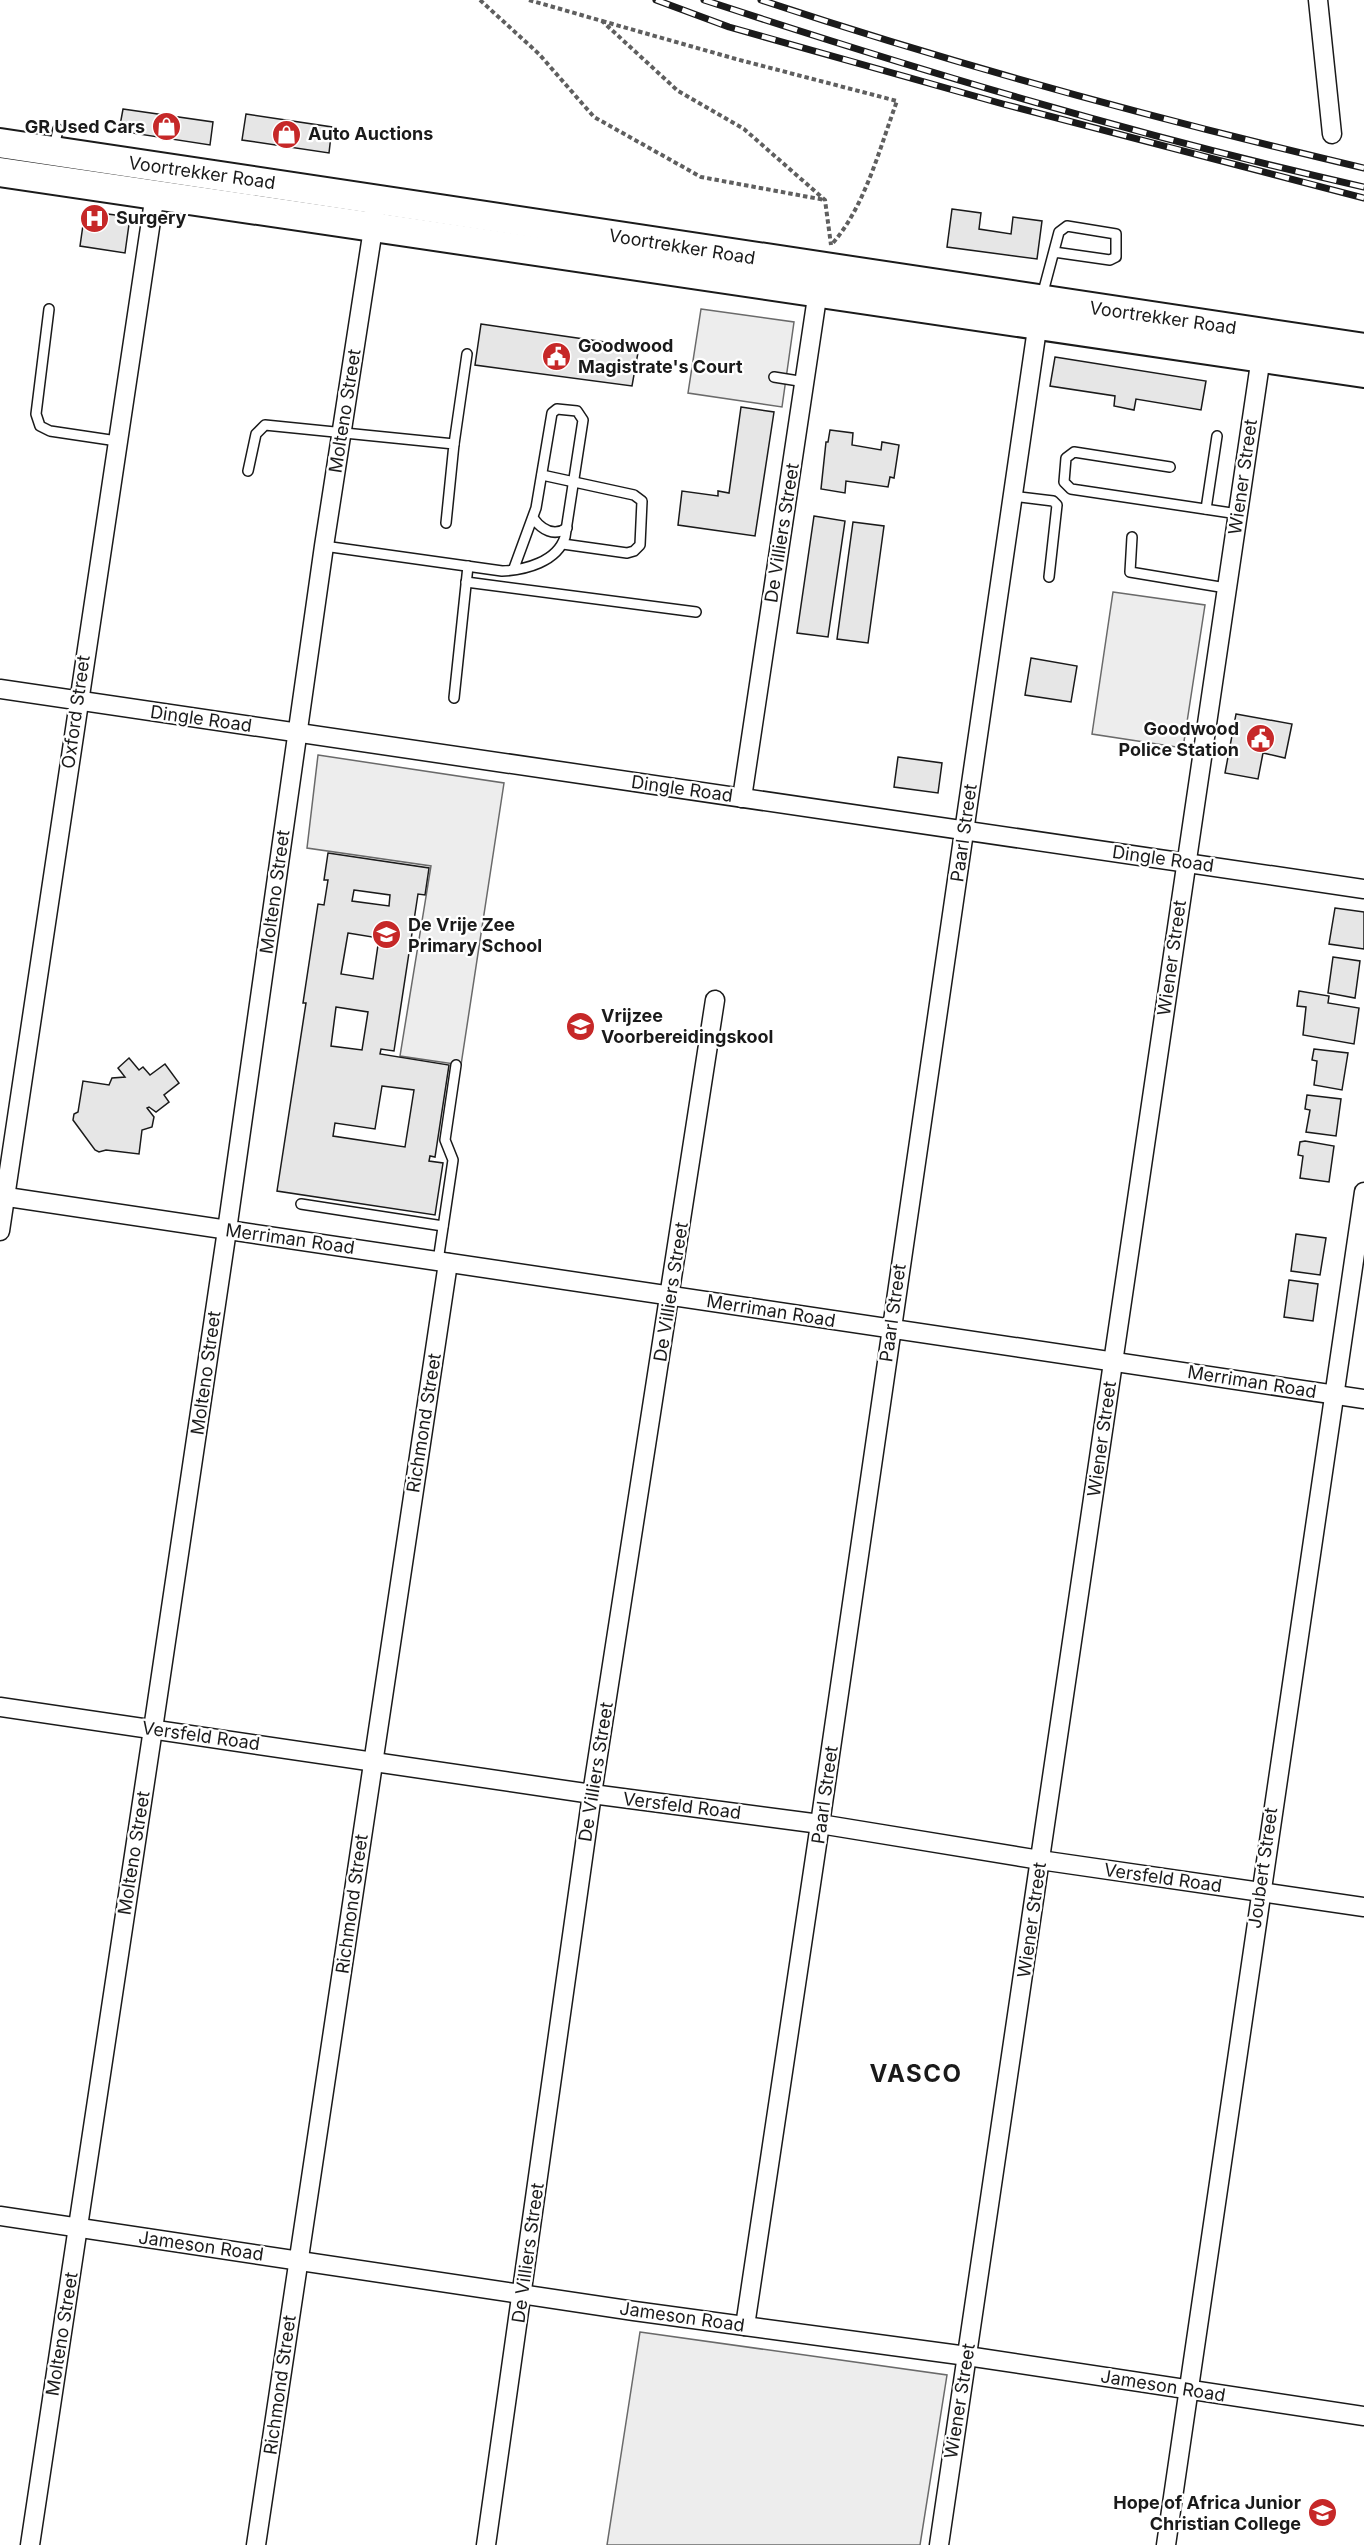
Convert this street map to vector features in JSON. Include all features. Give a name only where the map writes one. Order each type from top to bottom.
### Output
[{"type":"main road","name":"Voortrekker Road","points":[[0,143],[56,140],[375,213],[463,227],[1263,345],[1364,348]]},
{"type":"main road","name":"Voortrekker Road","points":[[0,172],[154,194],[375,213]]},
{"type":"main road","name":"Voortrekker Road","points":[[1263,345],[1364,373]]},
{"type":"street","points":[[1318,0],[1332,135]]},
{"type":"street","name":"Oxford Street","points":[[0,1231],[2,1197],[154,194]]},
{"type":"street","name":"Molteno Street","points":[[30,2545],[227,1230],[324,546],[375,213]]},
{"type":"street","name":"De Villiers Street","points":[[742,798],[820,280]]},
{"type":"street","name":"Paarl Street","points":[[745,2326],[1039,313]]},
{"type":"street","name":"Wiener Street","points":[[939,2545],[1263,345]]},
{"type":"street","name":"Dingle Road","points":[[0,689],[1364,889]]},
{"type":"street","name":"De Villiers Street","points":[[486,2545],[592,1794],[715,1000]]},
{"type":"street","name":"Joubert Street","points":[[1166,2545],[1364,1192]]},
{"type":"street","name":"Merriman Road","points":[[2,1197],[1364,1399]]},
{"type":"street","name":"Richmond Street","points":[[256,2545],[373,1760],[443,1262]]},
{"type":"street","name":"Versfeld Road","points":[[0,1707],[592,1794],[820,1824],[1040,1860],[1364,1908]]},
{"type":"street","name":"Jameson Road","points":[[0,2216],[1364,2416]]},
{"type":"lane","points":[[1039,313],[1054,252],[1059,232],[1064,227],[1112,232],[1118,237],[1116,257],[1110,260],[1054,252]]},
{"type":"lane","points":[[49,309],[36,414],[40,426],[50,431],[117,441]]},
{"type":"lane","points":[[446,523],[454,444],[467,354]]},
{"type":"lane","points":[[774,377],[805,382]]},
{"type":"lane","points":[[324,546],[502,570],[539,564],[554,554],[563,544],[567,528],[583,420],[580,413],[574,410],[557,410],[552,413],[533,519],[514,568]]},
{"type":"lane","points":[[248,471],[256,434],[265,425],[454,444]]},
{"type":"lane","points":[[1206,509],[1217,436]]},
{"type":"lane","points":[[1170,467],[1074,452],[1066,458],[1064,482],[1071,489],[1238,514]]},
{"type":"lane","points":[[542,475],[639,497],[644,507],[640,545],[634,551],[627,553],[563,544]]},
{"type":"lane","points":[[1012,496],[1053,501],[1057,506],[1049,577]]},
{"type":"lane","points":[[533,519],[549,531],[559,532],[567,528]]},
{"type":"lane","points":[[1132,537],[1130,570],[1132,573],[1227,588]]},
{"type":"lane","points":[[454,698],[468,566]]},
{"type":"lane","points":[[466,582],[696,612]]},
{"type":"lane","points":[[443,1262],[443,1226],[453,1160],[445,1140],[456,1065]]},
{"type":"lane","points":[[301,1204],[443,1226]]},
{"type":"path","points":[[480,0],[539,54],[594,117],[701,177],[825,200]]},
{"type":"path","points":[[529,0],[736,59],[897,100],[857,208],[845,229],[831,245],[825,200],[744,129],[678,91],[602,21]]},
{"type":"shaded area","points":[[701,309],[794,322],[782,407],[688,393]]},
{"type":"shaded area","points":[[1113,592],[1205,605],[1183,748],[1092,734]]},
{"type":"shaded area","points":[[318,755],[504,783],[461,1065],[400,1056],[431,866],[307,848]]},
{"type":"shaded area","points":[[640,2332],[947,2375],[920,2545],[607,2545]]},
{"type":"building","name":"GR Used Cars","points":[[123,109],[213,122],[210,145],[119,131]]},
{"type":"building","name":"Auto Auctions","points":[[246,114],[332,127],[329,153],[242,140]]},
{"type":"building","points":[[952,209],[981,213],[979,229],[1011,234],[1013,217],[1042,221],[1037,259],[947,247]]},
{"type":"building","points":[[85,211],[130,217],[125,253],[80,246]]},
{"type":"building","name":"Goodwood Magistrate's Court","points":[[481,324],[639,347],[632,386],[475,365]]},
{"type":"building","points":[[1055,357],[1206,381],[1201,410],[1136,399],[1134,410],[1114,406],[1115,396],[1050,386]]},
{"type":"building","points":[[741,407],[774,412],[755,536],[678,525],[682,491],[718,496],[718,491],[729,493]]},
{"type":"building","points":[[830,430],[853,433],[852,445],[881,450],[882,442],[899,445],[894,478],[890,477],[888,487],[846,481],[845,493],[821,489],[826,442],[828,442]]},
{"type":"building","points":[[814,516],[845,521],[828,637],[797,633]]},
{"type":"building","points":[[853,522],[884,526],[868,643],[837,639]]},
{"type":"building","points":[[1031,658],[1077,666],[1071,702],[1025,695]]},
{"type":"building","name":"Goodwood Police Station","points":[[1236,714],[1292,724],[1285,758],[1263,753],[1258,779],[1225,773]]},
{"type":"building","points":[[898,757],[942,763],[938,793],[894,787]]},
{"type":"building","points":[[328,853],[429,868],[425,895],[418,894],[394,1051],[381,1049],[380,1054],[449,1065],[435,1157],[430,1156],[429,1161],[443,1163],[435,1215],[277,1191],[306,1003],[303,1003],[318,904],[324,905],[328,880],[324,880]],"holes":[[[354,890],[390,895],[389,906],[352,901]],[[348,933],[379,938],[373,979],[341,974]],[[336,1007],[368,1012],[362,1050],[331,1046]],[[382,1086],[414,1090],[405,1147],[333,1136],[335,1123],[375,1129]]]},
{"type":"building","points":[[1335,908],[1364,912],[1364,949],[1329,944]]},
{"type":"building","points":[[1333,957],[1360,961],[1355,998],[1328,993]]},
{"type":"building","points":[[1299,991],[1329,996],[1328,1003],[1359,1008],[1354,1044],[1303,1035],[1306,1007],[1297,1006]]},
{"type":"building","points":[[1314,1049],[1348,1053],[1342,1090],[1314,1085],[1317,1061],[1312,1060]]},
{"type":"building","points":[[129,1058],[139,1070],[143,1067],[150,1075],[165,1064],[179,1083],[164,1095],[169,1102],[156,1112],[147,1108],[154,1117],[152,1127],[142,1130],[139,1154],[106,1150],[99,1152],[95,1150],[73,1120],[74,1114],[78,1112],[83,1081],[109,1085],[112,1078],[125,1077],[118,1068]]},
{"type":"building","points":[[1307,1095],[1341,1099],[1336,1136],[1306,1132],[1310,1110],[1305,1109]]},
{"type":"building","points":[[1300,1142],[1334,1146],[1329,1182],[1300,1178],[1303,1156],[1298,1155]]},
{"type":"building","points":[[1296,1234],[1326,1238],[1320,1275],[1291,1271]]},
{"type":"building","points":[[1289,1280],[1318,1284],[1313,1321],[1284,1317]]},
{"type":"railway","points":[[656,0],[729,27],[1003,104],[1364,198]]},
{"type":"railway","points":[[704,0],[867,52],[1114,125],[1364,187]]},
{"type":"railway","points":[[761,0],[1060,91],[1364,168]]},
{"type":"place","name":"GR Used Cars","points":[[166,127]]},
{"type":"place","name":"Auto Auctions","points":[[287,134]]},
{"type":"place","name":"Surgery","points":[[95,218]]},
{"type":"place","name":"Goodwood Magistrate's Court","points":[[557,356]]},
{"type":"place","name":"Goodwood Police Station","points":[[1260,739]]},
{"type":"place","name":"De Vrije Zee Primary School","points":[[387,935]]},
{"type":"place","name":"Vrijzee Voorbereidingskool","points":[[580,1026]]},
{"type":"place","name":"Hope of Africa Junior Christian College","points":[[1322,2513]]},
{"type":"district","name":"VASCO","points":[[916,2074]]}]
